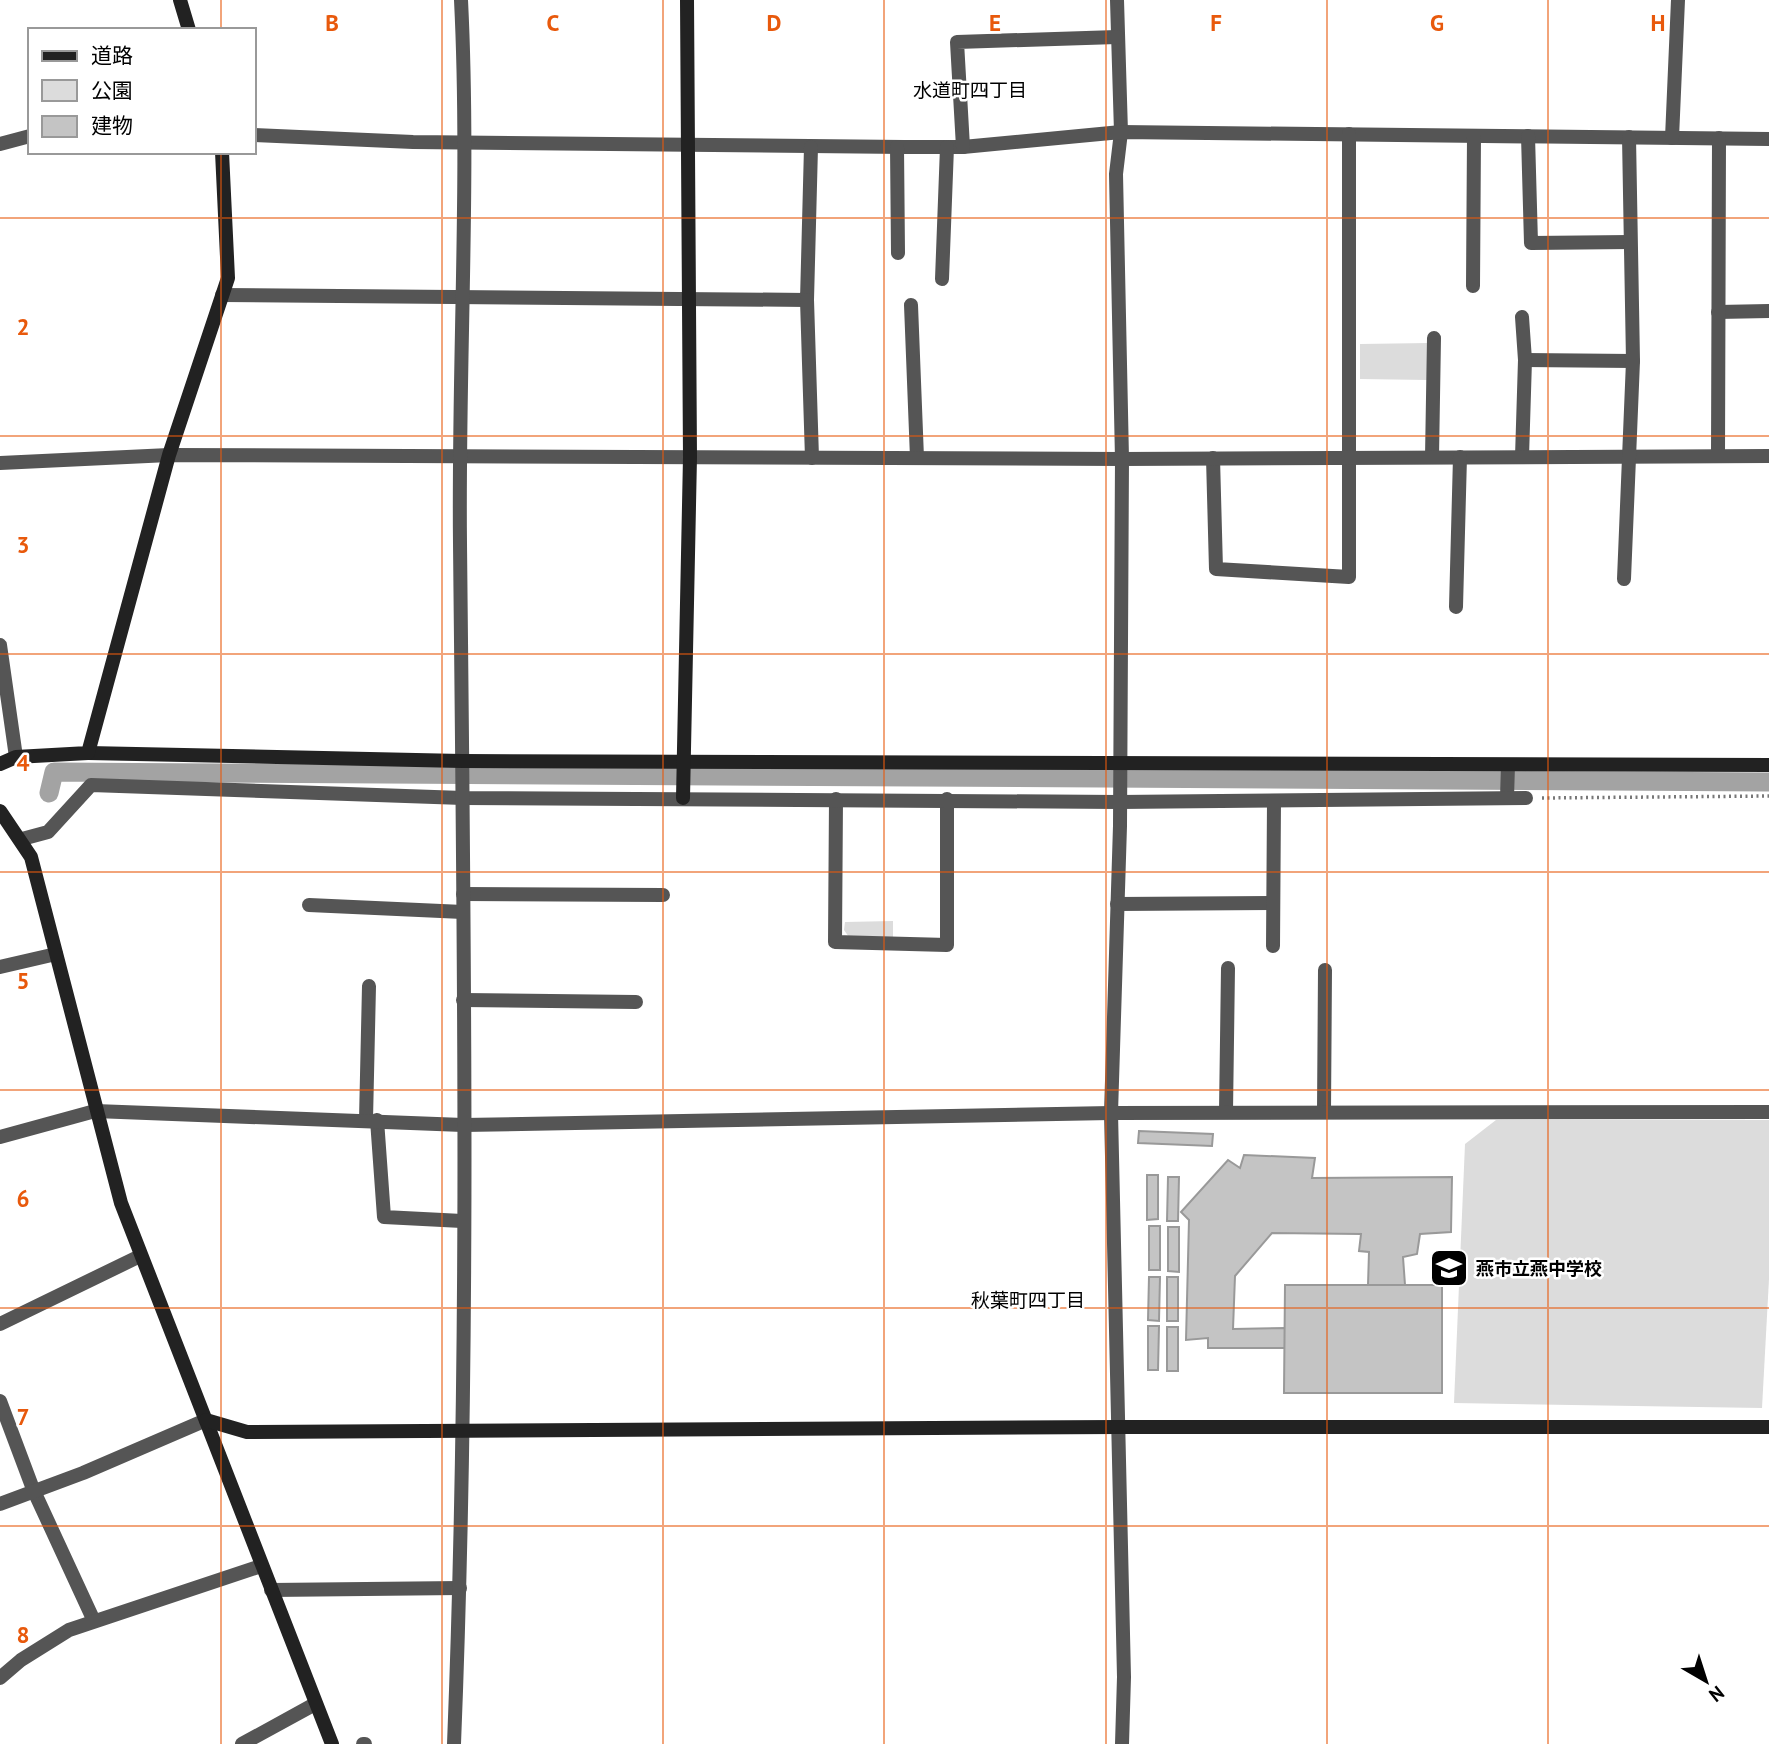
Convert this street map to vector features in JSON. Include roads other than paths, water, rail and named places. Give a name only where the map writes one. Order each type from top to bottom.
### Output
[{"type":"street","points":[[180,0],[189,28]]},
{"type":"street","points":[[454,1744],[464,1431],[463,798],[459,457],[467,143],[461,0]]},
{"type":"street","points":[[684,779],[690,457],[687,0]]},
{"type":"street","points":[[1117,0],[1121,132],[1116,174],[1122,459],[1119,802],[1111,1113],[1122,1744]]},
{"type":"street","points":[[1672,138],[1678,0]]},
{"type":"street","points":[[963,147],[957,42],[1117,37]]},
{"type":"street","points":[[256,135],[467,143],[811,147],[963,147],[1121,132],[1769,139]]},
{"type":"street","points":[[1213,458],[1216,569],[1349,577],[1349,134]]},
{"type":"street","points":[[0,144],[28,136]]},
{"type":"street","points":[[1473,286],[1474,136]]},
{"type":"street","points":[[1528,136],[1531,243],[1630,243]]},
{"type":"street","points":[[1624,579],[1633,361],[1629,137]]},
{"type":"street","points":[[1718,456],[1719,138]]},
{"type":"street","points":[[811,147],[807,300],[812,458]]},
{"type":"street","points":[[897,147],[898,253]]},
{"type":"street","points":[[942,279],[947,147]]},
{"type":"street","points":[[88,753],[169,455],[228,278],[222,154]]},
{"type":"street","points":[[222,295],[807,300]]},
{"type":"street","points":[[911,305],[917,458]]},
{"type":"street","points":[[1718,312],[1769,311]]},
{"type":"street","points":[[1522,317],[1525,360],[1522,457]]},
{"type":"street","points":[[1432,457],[1434,338]]},
{"type":"street","points":[[1525,360],[1633,361]]},
{"type":"street","points":[[0,463],[169,455],[1122,459],[1769,456]]},
{"type":"street","points":[[1456,607],[1460,457]]},
{"type":"street","points":[[0,645],[16,757]]},
{"type":"street","points":[[0,764],[16,757],[88,753],[684,779],[1118,775],[1507,782],[1526,798]]},
{"type":"street","points":[[22,839],[48,832],[91,785],[463,798],[684,779],[836,799],[1274,801],[1769,765]]},
{"type":"street","points":[[836,799],[835,942],[947,945],[947,799]]},
{"type":"street","points":[[1273,946],[1271,903],[1274,801]]},
{"type":"street","points":[[0,811],[22,839],[31,857],[110,1170],[140,1256],[332,1744]]},
{"type":"street","points":[[463,894],[663,895]]},
{"type":"street","points":[[1117,904],[1271,903]]},
{"type":"street","points":[[309,905],[463,912]]},
{"type":"street","points":[[0,967],[56,954]]},
{"type":"street","points":[[1226,1112],[1228,968]]},
{"type":"street","points":[[1324,1112],[1325,970]]},
{"type":"street","points":[[369,985],[371,1120],[384,1217],[462,1221]]},
{"type":"street","points":[[463,1000],[636,1002]]},
{"type":"street","points":[[0,1137],[95,1111],[463,1125],[1111,1113],[1769,1112]]},
{"type":"street","points":[[0,1324],[140,1256]]},
{"type":"street","points":[[0,1401],[33,1489],[94,1621]]},
{"type":"street","points":[[0,1504],[33,1489],[83,1474],[205,1420],[247,1432],[1118,1427],[1769,1427]]},
{"type":"street","points":[[0,1678],[21,1660],[69,1630],[261,1566]]},
{"type":"street","points":[[271,1590],[460,1588]]},
{"type":"street","points":[[242,1744],[315,1704]]},
{"type":"waterway","points":[[49,793],[54,772],[1769,782]]},
{"type":"place","name":"燕市立燕中学校","points":[[1449,1268]]},
{"type":"district","name":"水道町四丁目","points":[[970,90]]},
{"type":"district","name":"秋葉町四丁目","points":[[1028,1300]]}]
